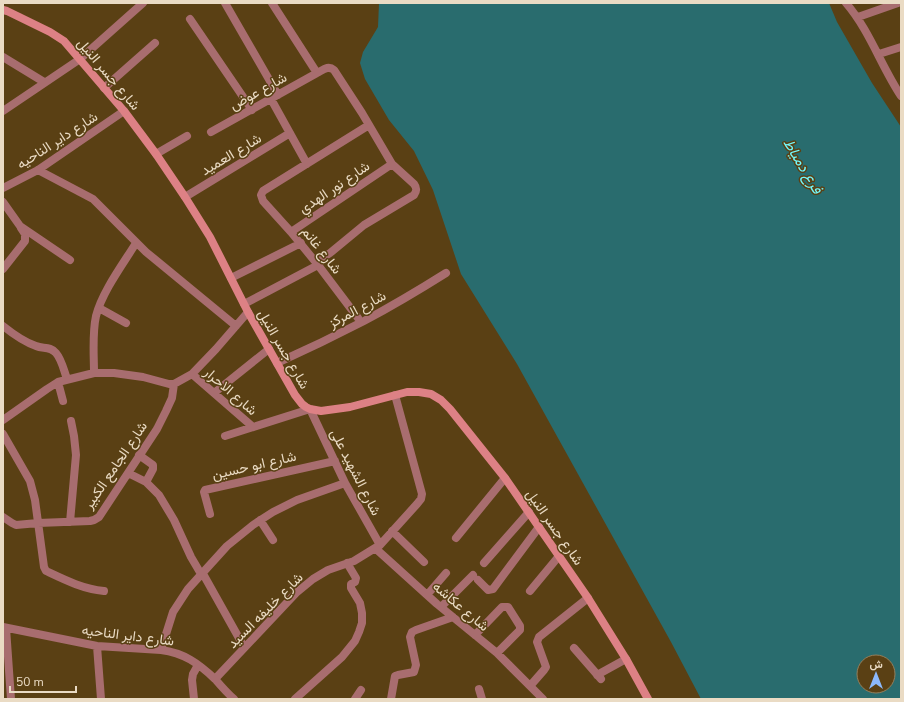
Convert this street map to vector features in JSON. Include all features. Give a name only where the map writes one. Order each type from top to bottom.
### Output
[{"type":"street","points":[[3,111],[80,59],[143,3]]},
{"type":"street","points":[[225,3],[275,97],[290,133],[307,164],[369,125]]},
{"type":"street","points":[[244,304],[318,265],[324,257],[364,225],[414,195],[416,187],[392,164],[334,70],[327,68],[317,73],[272,3]]},
{"type":"street","points":[[846,3],[858,17],[897,82],[901,96]]},
{"type":"street","points":[[858,17],[898,3]]},
{"type":"street","name":"شارع جسر النيل","points":[[3,10],[54,35],[64,42],[124,111],[156,154],[210,237],[248,312],[298,400],[310,409],[322,411],[350,407],[407,392],[419,392],[431,394],[441,400],[450,409],[505,478],[588,598],[626,659],[648,699]]},
{"type":"street","points":[[190,19],[252,110]]},
{"type":"street","points":[[104,88],[155,43]]},
{"type":"street","points":[[879,54],[901,47]]},
{"type":"street","points":[[3,57],[44,82]]},
{"type":"street","name":"شارع عوض","points":[[211,132],[317,73]]},
{"type":"street","name":"شارع داير الناحيه","points":[[3,188],[38,170],[124,111]]},
{"type":"street","name":"شارع العميد","points":[[185,197],[290,133]]},
{"type":"street","points":[[156,154],[187,136]]},
{"type":"street","name":"شارع غانم","points":[[307,164],[263,191],[261,195],[263,201],[301,244],[358,318]]},
{"type":"street","name":"شارع نور الهدي","points":[[291,232],[392,164]]},
{"type":"street","points":[[38,170],[93,199],[146,252],[236,326]]},
{"type":"street","points":[[3,202],[25,234],[26,241],[3,269]]},
{"type":"street","points":[[20,226],[70,260]]},
{"type":"street","points":[[94,373],[94,333],[96,317],[107,290],[136,243]]},
{"type":"street","points":[[231,278],[301,244]]},
{"type":"street","name":"شارع المركز","points":[[277,363],[364,321],[406,298],[446,273]]},
{"type":"street","points":[[99,308],[126,323]]},
{"type":"street","points":[[3,420],[58,382],[94,373],[114,373],[143,377],[174,384],[192,374],[248,312]]},
{"type":"street","points":[[3,326],[15,336],[37,347],[52,349],[60,358],[67,379]]},
{"type":"street","points":[[214,393],[269,349]]},
{"type":"street","name":"شارع الاحرار","points":[[192,374],[253,427]]},
{"type":"street","points":[[58,382],[63,401]]},
{"type":"street","name":"شارع الجامع الكبير","points":[[3,517],[16,524],[90,521],[99,517],[170,405],[174,384]]},
{"type":"street","name":"شارع خليفه السيد","points":[[214,679],[296,592],[328,570],[354,561],[377,547],[421,498],[422,494],[396,395]]},
{"type":"street","points":[[225,436],[310,409]]},
{"type":"street","name":"شارع الشهيد على","points":[[310,409],[377,547]]},
{"type":"street","points":[[70,522],[76,455],[71,421]]},
{"type":"street","points":[[3,434],[30,481],[35,500],[44,567],[46,571],[81,587],[104,591]]},
{"type":"street","points":[[139,455],[154,467],[146,482]]},
{"type":"street","name":"شارع ابو حسين","points":[[210,514],[204,492],[205,490],[335,461]]},
{"type":"street","points":[[128,473],[146,482],[159,495],[174,520],[186,548],[244,647]]},
{"type":"street","points":[[456,538],[505,478]]},
{"type":"street","points":[[161,650],[173,612],[188,589],[228,546],[260,520],[273,512],[297,500],[346,483]]},
{"type":"street","points":[[484,563],[529,512]]},
{"type":"street","points":[[260,520],[273,540]]},
{"type":"street","points":[[441,607],[476,578],[488,590],[493,589],[539,527]]},
{"type":"street","points":[[392,531],[424,562]]},
{"type":"street","name":"شارع عكاشه","points":[[377,547],[427,596],[497,654],[543,699]]},
{"type":"street","points":[[530,592],[559,556]]},
{"type":"street","points":[[295,699],[342,657],[355,641],[359,632],[362,623],[362,613],[360,603],[351,588],[351,584],[355,582],[356,578],[347,563]]},
{"type":"street","points":[[427,596],[446,573]]},
{"type":"street","points":[[530,686],[546,667],[537,642],[539,637],[588,598]]},
{"type":"street","points":[[475,635],[502,607],[508,607],[520,626],[520,630],[497,654]]},
{"type":"street","points":[[391,699],[396,676],[414,672],[416,669],[410,637],[412,632],[453,617]]},
{"type":"street","points":[[4,628],[6,682],[11,699]]},
{"type":"street","name":"شارع داير الناحيه","points":[[4,628],[96,646],[161,650],[181,654],[198,665],[234,699]]},
{"type":"street","points":[[96,646],[100,699]]},
{"type":"street","points":[[574,648],[599,677],[626,659]]},
{"type":"street","points":[[194,699],[192,680],[193,674],[198,665]]},
{"type":"street","points":[[504,673],[512,668]]},
{"type":"street","points":[[479,689],[482,699]]},
{"type":"street","points":[[355,699],[361,690]]},
{"type":"water","name":"فرع دمياط","points":[[379,3],[829,3],[837,22],[872,83],[901,127],[901,699],[701,699],[517,364],[461,274],[433,190],[414,151],[389,120],[365,79],[360,63],[363,52],[378,27]]}]
